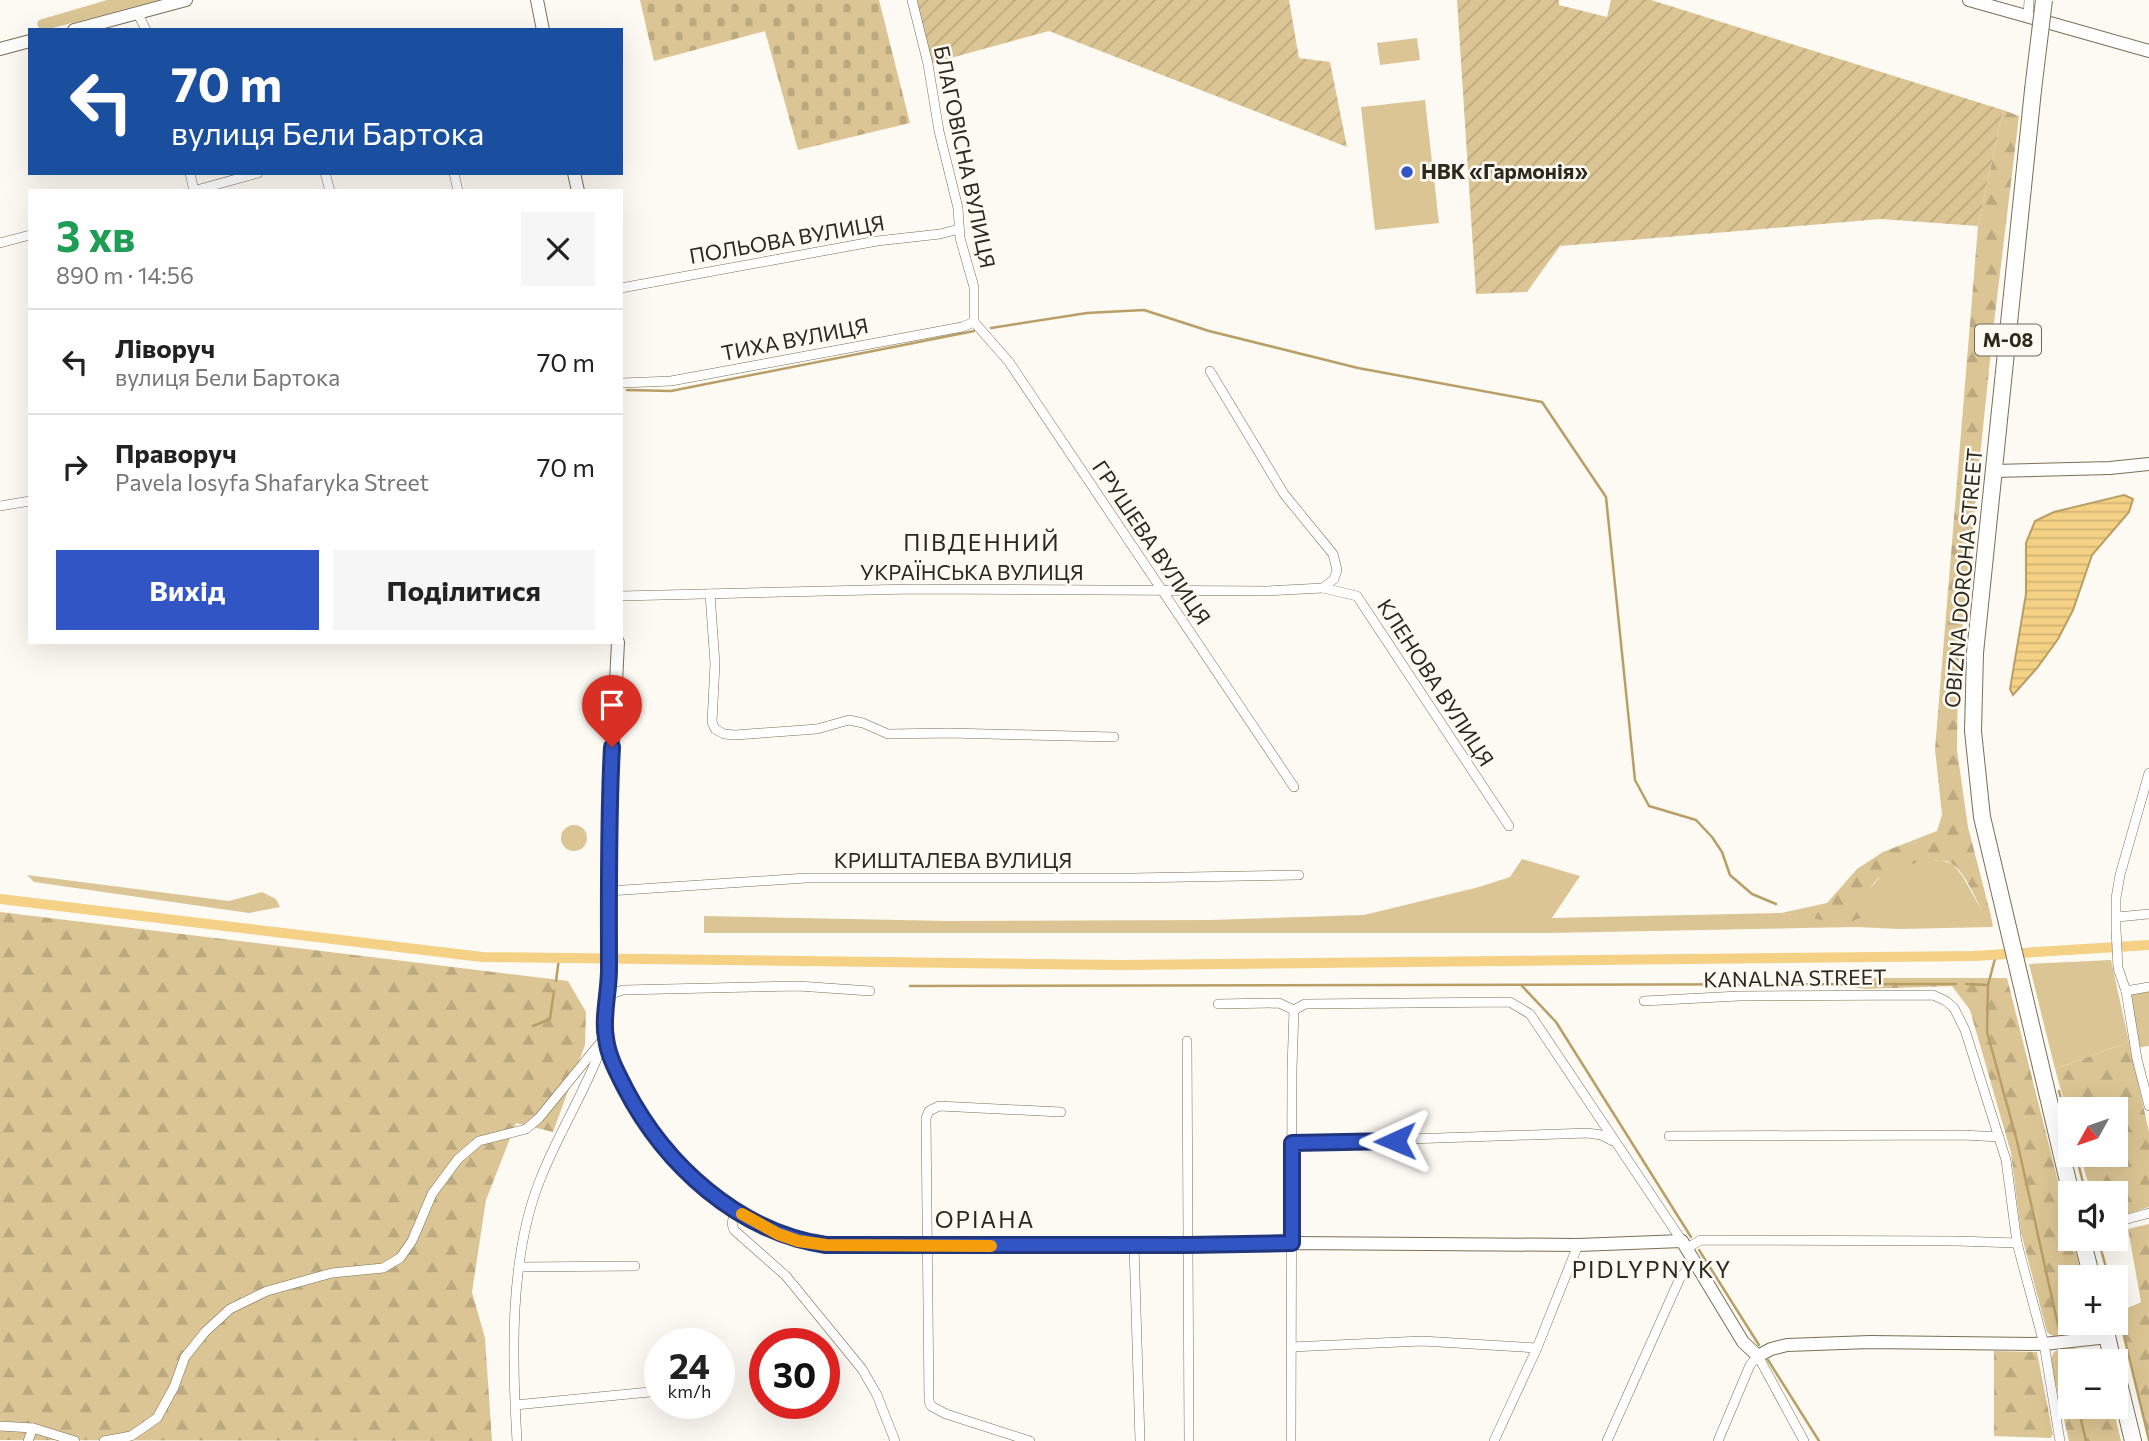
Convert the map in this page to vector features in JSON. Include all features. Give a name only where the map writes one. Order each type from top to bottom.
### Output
[{"type":"highway","name":"OBIZNA DOROHA STREET","points":[[2044,0],[1975,653],[1973,731],[1982,817],[2068,1181]]},
{"type":"highway","points":[[2128,1419],[2133,1441]]},
{"type":"street","points":[[82,28],[186,0]]},
{"type":"street","points":[[537,0],[543,28]]},
{"type":"street","name":"БЛАГОВІСНА ВУЛИЦЯ","points":[[912,0],[958,208],[959,229],[974,287],[974,322]]},
{"type":"street","points":[[1969,0],[2030,17],[2029,0]]},
{"type":"street","points":[[138,13],[145,28]]},
{"type":"street","points":[[2050,23],[2149,51]]},
{"type":"street","points":[[0,49],[28,42]]},
{"type":"street","points":[[201,189],[251,175]]},
{"type":"street","name":"ПОЛЬОВА ВУЛИЦЯ","points":[[623,288],[877,241],[940,234],[959,229]]},
{"type":"street","points":[[0,243],[28,236]]},
{"type":"street","name":"ТИХА ВУЛИЦЯ","points":[[623,383],[671,381],[962,327],[974,322]]},
{"type":"street","name":"ГРУШЕВА ВУЛИЦЯ","points":[[974,322],[1009,362],[1294,787]]},
{"type":"street","points":[[1210,371],[1278,485],[1333,554],[1337,570],[1334,579],[1323,588]]},
{"type":"street","points":[[1994,471],[2110,468],[2149,464]]},
{"type":"street","points":[[0,506],[28,501]]},
{"type":"street","name":"УКРАЇНСЬКА ВУЛИЦЯ","points":[[623,596],[912,589],[1267,591],[1323,588]]},
{"type":"street","name":"КЛЕНОВА ВУЛИЦЯ","points":[[1323,588],[1357,596],[1509,826]]},
{"type":"street","points":[[710,594],[715,664],[712,722],[715,729],[724,734],[747,736],[817,729],[849,720],[888,734],[1114,737]]},
{"type":"street","points":[[517,1441],[515,1322],[519,1267],[539,1182],[582,1095],[605,1037],[609,980],[609,822],[618,644]]},
{"type":"street","points":[[2149,775],[2120,875],[2116,917],[2118,968],[2126,991],[2137,1059],[2149,1107]]},
{"type":"street","name":"КРИШТАЛЕВА ВУЛИЦЯ","points":[[609,891],[806,878],[1298,875]]},
{"type":"street","points":[[2116,917],[2149,915]]},
{"type":"street","points":[[608,995],[623,990],[798,986],[870,991]]},
{"type":"street","points":[[2126,991],[2149,987]]},
{"type":"street","name":"KANALNA STREET","points":[[1644,1001],[1739,996],[1933,995],[1954,1008],[1965,1030],[1999,1137]]},
{"type":"street","points":[[1294,1010],[1305,1004],[1510,1002],[1531,1014],[1695,1260],[1743,1342],[1758,1356],[1804,1441]]},
{"type":"street","points":[[1218,1004],[1279,1003],[1294,1010]]},
{"type":"street","points":[[1291,1441],[1294,1010]]},
{"type":"street","points":[[104,1441],[131,1436],[156,1418],[174,1387],[185,1357],[205,1332],[230,1309],[267,1292],[332,1273],[383,1268],[400,1258],[412,1241],[432,1194],[458,1159],[479,1140],[526,1129],[539,1118],[605,1037]]},
{"type":"street","points":[[605,1037],[620,1078],[652,1133],[692,1176],[734,1209],[778,1234],[798,1241],[826,1245],[927,1247],[1292,1243],[1684,1245],[1701,1240],[2017,1243]]},
{"type":"street","points":[[1187,1041],[1189,1441]]},
{"type":"street","points":[[1030,1441],[946,1414],[931,1406],[929,1401],[926,1118],[929,1111],[939,1106],[1061,1112]]},
{"type":"street","points":[[1292,1143],[1588,1133],[1601,1135],[1617,1143]]},
{"type":"street","points":[[1669,1136],[1999,1137],[2006,1160],[2017,1243],[2044,1344],[2060,1441]]},
{"type":"street","points":[[734,1209],[734,1230],[786,1276],[862,1369],[877,1395],[895,1441]]},
{"type":"street","points":[[2128,1219],[2149,1213]]},
{"type":"street","points":[[1134,1245],[1140,1441]]},
{"type":"street","points":[[1494,1441],[1537,1348],[1578,1245]]},
{"type":"street","points":[[1607,1441],[1681,1278],[1695,1260]]},
{"type":"street","points":[[519,1267],[635,1266]]},
{"type":"street","points":[[1718,1441],[1750,1365],[1758,1356],[1771,1349],[1787,1345],[1870,1342],[2044,1344],[2084,1335]]},
{"type":"street","points":[[1291,1347],[1422,1340],[1537,1348]]},
{"type":"street","points":[[515,1405],[644,1393]]},
{"type":"street","points":[[0,1426],[33,1428],[75,1441]]},
{"type":"street","points":[[28,1441],[33,1428]]},
{"type":"green space","points":[[107,0],[159,0],[53,28],[39,28],[39,20]]},
{"type":"green space","points":[[640,0],[879,0],[910,123],[798,150],[765,31],[654,61]]},
{"type":"green space","points":[[916,0],[1289,0],[1299,58],[1330,62],[1347,147],[1049,31],[929,64]]},
{"type":"green space","points":[[1457,0],[1559,0],[1559,5],[1607,17],[1611,0],[1651,0],[2003,110],[1978,226],[1881,219],[1560,246],[1527,292],[1476,294]]},
{"type":"green space","points":[[1417,38],[1420,60],[1380,65],[1377,43]]},
{"type":"green space","points":[[1425,100],[1439,223],[1375,230],[1361,107]]},
{"type":"green space","points":[[2003,110],[2019,116],[1993,331],[1958,671],[1957,750],[1968,827],[1991,916],[1986,919],[1966,880],[1956,867],[1942,860],[1890,870],[1874,882],[1869,891],[1865,916],[1845,924],[1781,913],[1827,903],[1857,869],[1883,852],[1937,831],[1942,815],[1935,749],[1978,226]]},
{"type":"green space","points":[[574,825],[583,829],[587,838],[583,847],[574,851],[565,847],[561,838],[565,829]]},
{"type":"green space","points":[[1522,859],[1580,876],[1552,918],[1781,913],[1845,923],[1864,905],[1868,891],[1883,873],[1902,864],[1941,860],[1953,864],[1986,918],[1991,916],[1993,927],[1549,933],[704,933],[704,916],[948,921],[1211,920],[1364,915],[1510,877]]},
{"type":"green space","points":[[27,875],[229,901],[262,892],[276,899],[280,907],[249,913],[34,882]]},
{"type":"green space","points":[[0,912],[568,981],[586,1012],[585,1045],[553,1132],[516,1123],[486,1200],[472,1292],[485,1338],[492,1441],[0,1440]]},
{"type":"green space","points":[[2111,960],[2129,1042],[2055,1069],[2029,964]]},
{"type":"green space","points":[[1841,978],[2007,978],[2058,1181],[2058,1251],[2075,1251],[2079,1265],[2058,1265],[2058,1335],[2071,1335],[2058,1339],[2047,1332],[2021,1233],[2011,1153],[1970,1010],[1952,986],[1865,989],[1835,984]]},
{"type":"green space","points":[[2149,987],[2149,1046],[2136,1048],[2126,991]]},
{"type":"green space","points":[[2129,1042],[2149,1132],[2149,1207],[2128,1214],[2128,1181],[2088,1181],[2083,1167],[2128,1167],[2128,1097],[2063,1097],[2055,1069]]},
{"type":"green space","points":[[2149,1224],[2149,1438],[2124,1335],[2128,1335],[2128,1308],[2141,1302],[2128,1229]]},
{"type":"green space","points":[[2058,1350],[2058,1394],[2050,1360]]},
{"type":"green space","points":[[1994,1351],[2037,1352],[2053,1435],[2050,1438],[1994,1436]]},
{"type":"green space","points":[[2064,1419],[2116,1419],[2121,1441],[2069,1441]]},
{"type":"shaded area","points":[[2124,495],[2133,499],[2129,512],[2092,555],[2073,610],[2058,639],[2013,695],[2010,689],[2026,594],[2026,543],[2035,521],[2054,512]]},
{"type":"waterway","points":[[991,328],[1087,313],[1144,310],[1209,331],[1358,368],[1542,402],[1606,497],[1635,780],[1649,806],[1696,820],[1722,852],[1730,875],[1752,894],[1776,904]]},
{"type":"waterway","points":[[627,390],[671,391],[974,331]]},
{"type":"waterway","points":[[0,899],[482,957],[1121,965],[1974,956],[2149,945]]},
{"type":"waterway","points":[[1996,955],[1988,985],[1987,1032],[2017,1141],[2058,1325]]},
{"type":"waterway","points":[[556,981],[559,958]]},
{"type":"waterway","points":[[910,986],[1956,984]]},
{"type":"waterway","points":[[1966,984],[1988,985]]},
{"type":"waterway","points":[[1521,985],[1556,1022],[1691,1237]]},
{"type":"waterway","points":[[533,1026],[550,1019],[554,991]]},
{"type":"waterway","points":[[2059,1091],[2061,1097]]},
{"type":"waterway","points":[[2079,1167],[2083,1181]]},
{"type":"waterway","points":[[1699,1250],[1759,1345]]},
{"type":"waterway","points":[[2101,1251],[2105,1265]]},
{"type":"waterway","points":[[2124,1335],[2149,1440]]},
{"type":"waterway","points":[[1768,1360],[1819,1441]]},
{"type":"waterway","points":[[2081,1419],[2086,1441]]},
{"type":"slow traffic","points":[[742,1214],[778,1234],[798,1241],[826,1245],[991,1246]]},
{"type":"place","name":"НВК «Гармонія»","points":[[1407,172]]},
{"type":"district","name":"ПІВДЕННИЙ","points":[[982,543]]},
{"type":"district","name":"ОРІАНА","points":[[985,1220]]},
{"type":"district","name":"PIDLYPNYKY","points":[[1652,1270]]},
{"type":"route","points":[[612,747],[609,980],[605,1037],[611,1058],[643,1120],[669,1153],[714,1195],[778,1234],[798,1241],[826,1245],[927,1247],[1292,1243],[1292,1143],[1395,1141]]}]
